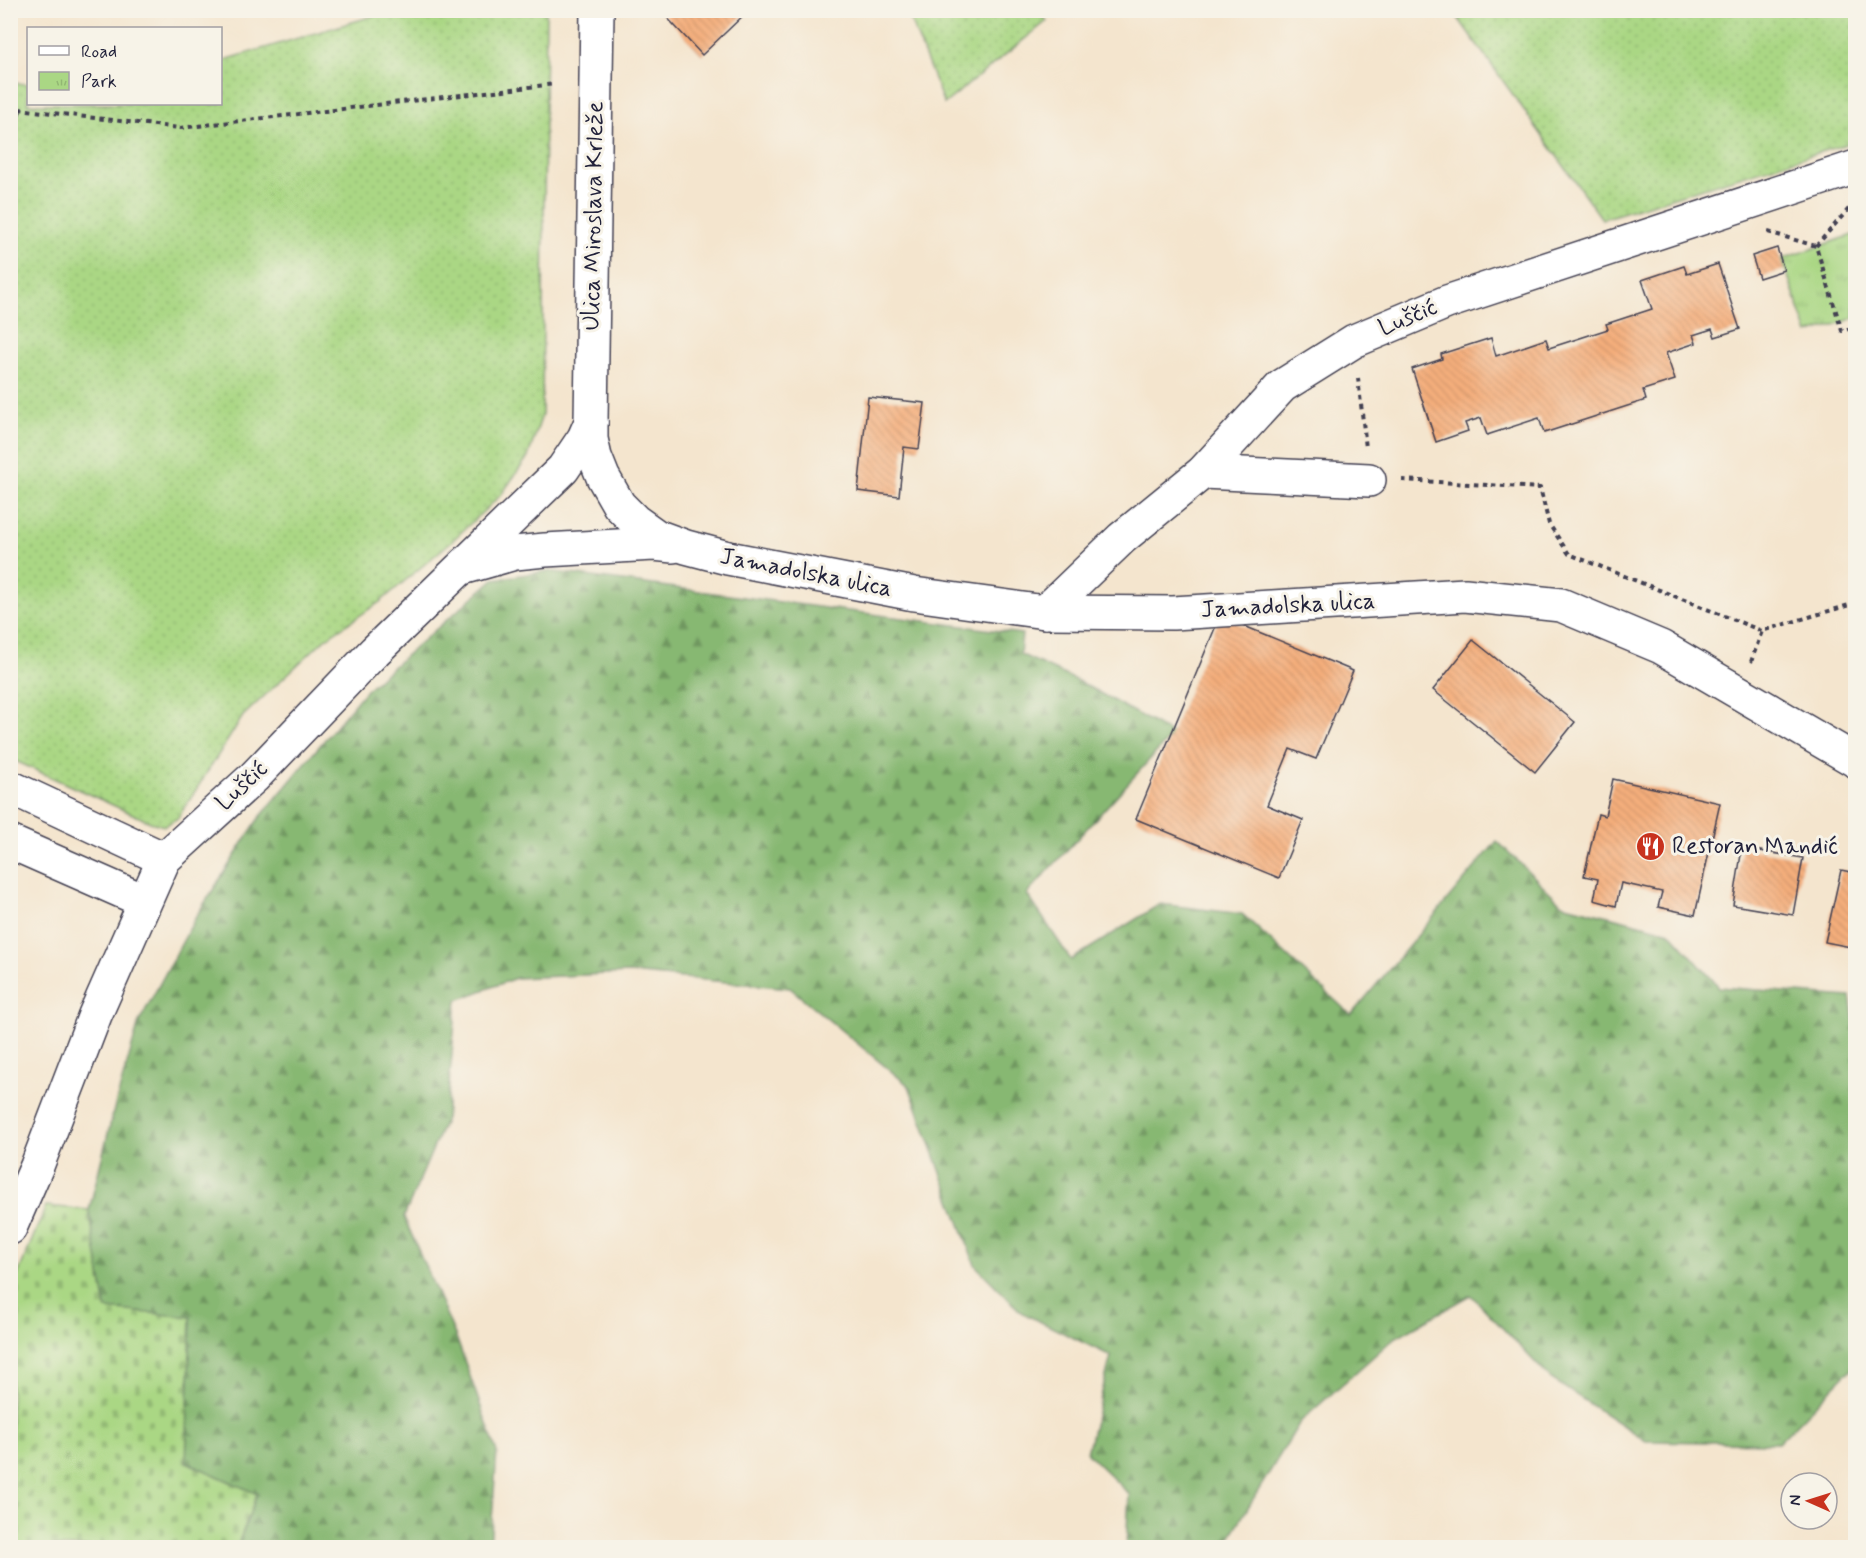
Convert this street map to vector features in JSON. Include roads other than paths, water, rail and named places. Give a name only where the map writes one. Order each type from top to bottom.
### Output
[{"type":"street","name":"Ulica Miroslava Krleže","points":[[591,422],[597,10]]},
{"type":"street","name":"Luščić","points":[[1045,612],[1122,538],[1203,472],[1282,386],[1354,341],[1447,302],[1856,167]]},
{"type":"street","name":"Jamadolska ulica","points":[[591,422],[591,439],[595,457],[603,477],[620,505],[635,521],[656,536],[686,547],[728,558],[914,594],[1045,612],[1173,613],[1465,596],[1561,605],[1661,647],[1856,761]]},
{"type":"street","name":"Luščić","points":[[10,1228],[24,1161],[95,1015],[164,858],[254,777],[375,651],[563,469],[584,438],[591,422]]},
{"type":"street","points":[[1203,472],[1382,480]]},
{"type":"street","name":"Jamadolska ulica","points":[[461,568],[515,553],[545,550],[654,544],[686,547]]},
{"type":"street","points":[[10,788],[164,858]]},
{"type":"street","points":[[10,842],[144,901]]},
{"type":"place","name":"Restoran Mandić","points":[[1651,846]]}]
